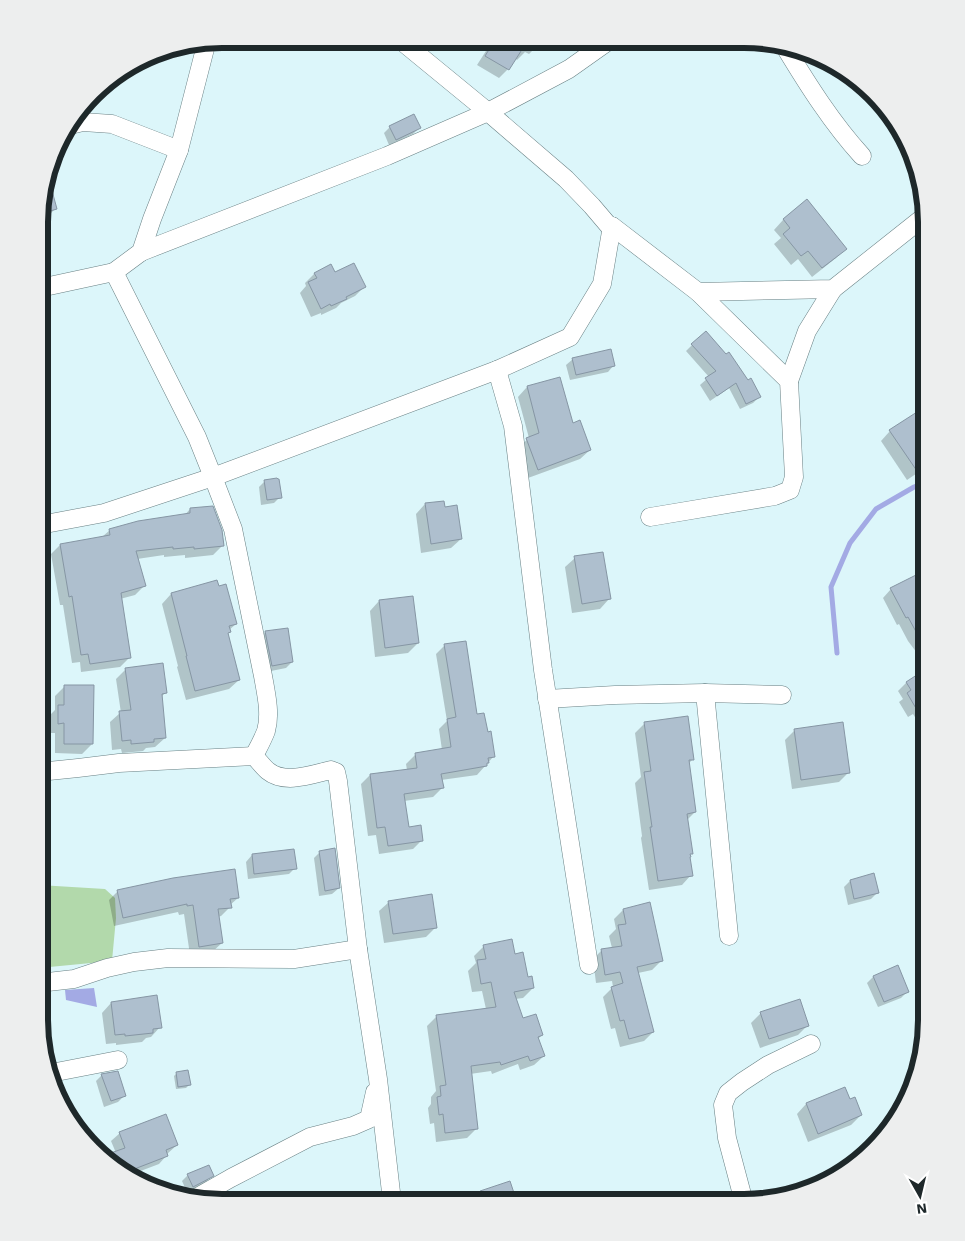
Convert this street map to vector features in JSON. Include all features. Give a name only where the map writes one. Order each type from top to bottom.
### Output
[{"type":"street","points":[[410,48],[566,179],[609,226],[612,226],[698,292],[789,381]]},
{"type":"street","points":[[48,286],[114,272],[142,252],[387,156],[488,112],[568,69],[598,48]]},
{"type":"street","points":[[142,252],[152,218],[179,150],[205,49]]},
{"type":"street","points":[[789,53],[832,120],[862,156]]},
{"type":"street","points":[[79,123],[112,124],[179,150]]},
{"type":"street","points":[[650,517],[776,496],[790,490],[794,477],[789,381],[807,331],[833,289],[918,222]]},
{"type":"street","points":[[48,524],[104,513],[213,477],[497,370],[570,337],[602,284],[612,226]]},
{"type":"street","points":[[114,272],[180,403],[213,477],[233,529],[267,700],[268,716],[266,730],[254,756]]},
{"type":"street","points":[[698,292],[833,289]]},
{"type":"street","points":[[497,370],[513,426],[547,699],[589,964]]},
{"type":"street","points":[[547,699],[705,693],[782,694]]},
{"type":"street","points":[[705,693],[729,936]]},
{"type":"street","points":[[48,771],[119,763],[254,756],[269,772],[286,778],[295,778],[331,770],[336,772],[358,949],[378,1079],[391,1193]]},
{"type":"street","points":[[48,982],[74,979],[107,968],[134,962],[168,958],[294,959],[358,949]]},
{"type":"street","points":[[742,1193],[727,1138],[723,1104],[728,1093],[768,1066],[811,1044]]},
{"type":"street","points":[[56,1072],[118,1060]]},
{"type":"street","points":[[206,1192],[310,1137],[353,1126],[369,1118],[378,1079]]},
{"type":"green space","points":[[48,886],[105,889],[115,898],[116,918],[112,961],[48,967]]},
{"type":"water","points":[[94,988],[97,1007],[66,1000],[65,990]]},
{"type":"building","points":[[490,48],[523,48],[509,70],[485,56]]},
{"type":"building","points":[[414,114],[421,128],[396,140],[389,126]]},
{"type":"building","points":[[51,187],[57,209],[48,212]]},
{"type":"building","points":[[807,199],[847,249],[822,268],[808,251],[801,256],[783,234],[790,228],[783,219]]},
{"type":"building","points":[[354,263],[366,287],[346,297],[347,299],[321,309],[308,282],[317,278],[314,273],[331,264],[335,272]]},
{"type":"building","points":[[706,331],[726,354],[729,352],[748,380],[751,378],[761,397],[746,404],[736,383],[717,396],[705,378],[716,371],[691,344]]},
{"type":"building","points":[[611,349],[615,366],[576,375],[572,358]]},
{"type":"building","points":[[560,377],[573,423],[580,420],[591,450],[538,470],[526,438],[539,433],[527,386]]},
{"type":"building","points":[[917,412],[918,471],[917,471],[889,430]]},
{"type":"building","points":[[279,479],[282,498],[267,500],[264,480]]},
{"type":"building","points":[[444,501],[445,507],[457,505],[462,539],[431,544],[425,503]]},
{"type":"building","points":[[213,506],[222,530],[224,546],[194,549],[194,547],[173,549],[173,547],[136,551],[146,586],[121,593],[131,658],[90,664],[88,654],[81,655],[72,596],[69,597],[60,544],[110,535],[109,529],[138,521],[190,513],[190,508]]},
{"type":"building","points":[[603,552],[611,599],[582,604],[574,556]]},
{"type":"building","points":[[918,574],[917,634],[908,617],[906,618],[890,588]]},
{"type":"building","points":[[217,580],[219,586],[226,584],[237,624],[229,626],[231,632],[228,633],[240,680],[195,691],[171,593]]},
{"type":"building","points":[[413,596],[419,643],[385,648],[379,600]]},
{"type":"building","points":[[288,628],[293,662],[272,666],[265,631]]},
{"type":"building","points":[[466,641],[477,714],[484,713],[488,732],[491,731],[495,757],[488,758],[489,763],[487,763],[487,766],[441,774],[444,788],[404,794],[409,827],[421,825],[423,841],[388,846],[385,827],[377,828],[370,774],[417,768],[415,753],[451,747],[447,719],[456,717],[444,644]]},
{"type":"building","points":[[163,663],[167,693],[162,694],[166,738],[154,739],[154,742],[131,744],[131,740],[122,741],[119,711],[131,710],[125,668]]},
{"type":"building","points":[[917,675],[917,710],[907,693],[911,690],[906,682]]},
{"type":"building","points":[[64,685],[94,685],[93,744],[64,744],[64,723],[58,724],[58,705],[64,705]]},
{"type":"building","points":[[688,716],[694,760],[689,760],[696,812],[687,814],[693,854],[690,854],[690,857],[693,876],[658,881],[644,772],[651,771],[644,722]]},
{"type":"building","points":[[843,722],[850,773],[801,780],[794,729]]},
{"type":"building","points":[[335,848],[340,888],[325,891],[319,851]]},
{"type":"building","points":[[294,849],[297,869],[254,874],[252,854]]},
{"type":"building","points":[[235,869],[239,898],[230,899],[232,908],[218,909],[223,943],[199,947],[193,905],[187,906],[187,904],[123,918],[117,890],[173,878]]},
{"type":"building","points":[[874,873],[879,893],[854,899],[850,880]]},
{"type":"building","points":[[432,894],[437,928],[393,934],[388,901]]},
{"type":"building","points":[[650,902],[663,961],[637,967],[654,1032],[629,1039],[624,1020],[620,1021],[611,987],[623,983],[620,972],[605,975],[601,949],[622,946],[618,925],[626,924],[623,909]]},
{"type":"building","points":[[512,939],[515,954],[523,952],[528,977],[532,976],[534,988],[514,992],[523,1018],[536,1014],[543,1035],[538,1037],[545,1056],[530,1061],[528,1056],[501,1065],[500,1062],[471,1066],[478,1129],[445,1133],[443,1114],[439,1115],[437,1097],[441,1096],[440,1086],[446,1085],[436,1015],[496,1007],[491,982],[481,984],[477,960],[486,959],[483,945]]},
{"type":"building","points":[[898,965],[909,992],[884,1002],[873,976]]},
{"type":"building","points":[[157,995],[162,1028],[153,1029],[153,1033],[125,1036],[125,1034],[115,1035],[111,1002]]},
{"type":"building","points":[[800,999],[809,1026],[769,1039],[760,1012]]},
{"type":"building","points":[[188,1070],[191,1085],[178,1087],[176,1072]]},
{"type":"building","points":[[118,1071],[126,1096],[111,1101],[101,1074]]},
{"type":"building","points":[[845,1087],[850,1099],[855,1097],[862,1115],[818,1134],[806,1103]]},
{"type":"building","points":[[166,1114],[178,1145],[166,1150],[168,1156],[133,1169],[110,1153],[125,1148],[119,1132]]},
{"type":"building","points":[[209,1165],[214,1176],[193,1187],[187,1174]]},
{"type":"building","points":[[510,1181],[514,1193],[481,1193],[480,1191]]},
{"type":"waterway","points":[[837,653],[831,587],[850,543],[876,509],[918,485]]}]
